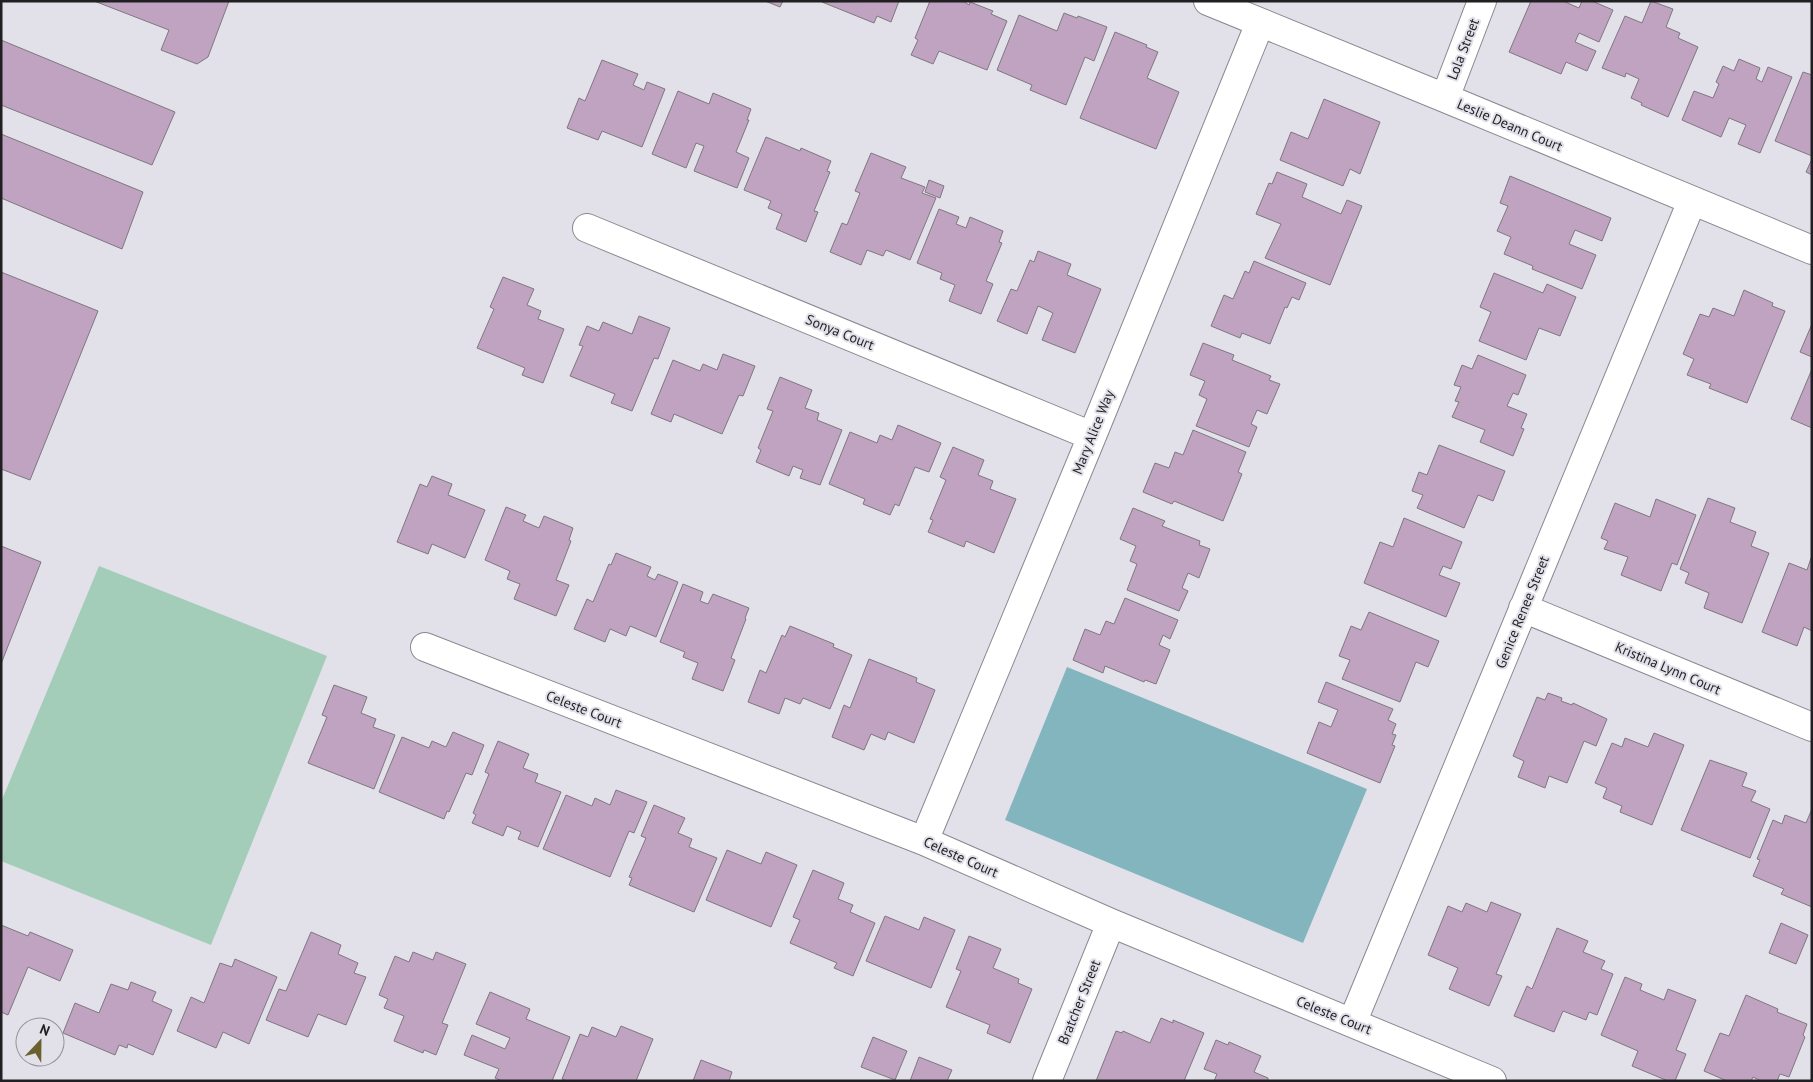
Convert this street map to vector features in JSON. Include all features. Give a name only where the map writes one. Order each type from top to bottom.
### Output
[{"type":"street","name":"Leslie Deann Court","points":[[1208,1],[1812,250]]},
{"type":"street","name":"Lola Street","points":[[1445,98],[1482,1]]},
{"type":"street","name":"Mary Alice Way","points":[[924,841],[1092,436],[1260,23]]},
{"type":"street","name":"Genice Renee Street","points":[[1352,1023],[1692,201]]},
{"type":"street","name":"Sonya Court","points":[[587,228],[1092,436]]},
{"type":"street","name":"Kristina Lynn Court","points":[[1523,608],[1812,727]]},
{"type":"street","name":"Celeste Court","points":[[425,647],[924,841],[1111,923],[1492,1081]]},
{"type":"street","name":"Bratcher Street","points":[[1048,1081],[1111,923]]},
{"type":"green space","points":[[99,566],[327,656],[211,945],[1,861],[1,802]]},
{"type":"water","points":[[1067,667],[1367,789],[1303,943],[1005,820]]},
{"type":"building","points":[[94,1],[229,1],[208,57],[197,64],[161,50],[169,30]]},
{"type":"building","points":[[765,1],[783,1],[780,7]]},
{"type":"building","points":[[899,1],[891,22],[877,16],[874,23],[822,2]]},
{"type":"building","points":[[930,1],[963,1],[969,5],[970,2],[993,11],[991,14],[1007,21],[987,70],[939,51],[933,64],[911,55],[918,40],[915,38]]},
{"type":"building","points":[[1531,1],[1563,1],[1579,8],[1582,1],[1592,1],[1613,10],[1599,42],[1579,33],[1575,42],[1596,51],[1587,71],[1566,62],[1561,74],[1509,52]]},
{"type":"building","points":[[1651,1],[1673,9],[1666,27],[1680,33],[1678,38],[1698,47],[1668,117],[1641,105],[1642,103],[1631,98],[1639,79],[1626,73],[1625,77],[1602,68],[1625,16],[1642,23]]},
{"type":"building","points":[[1064,13],[1107,27],[1094,61],[1085,57],[1066,105],[1030,90],[1032,85],[997,70],[1019,15],[1057,31]]},
{"type":"building","points":[[1115,32],[1147,45],[1146,47],[1158,52],[1147,78],[1179,92],[1156,149],[1080,118]]},
{"type":"building","points":[[1,40],[175,112],[152,165],[1,105]]},
{"type":"building","points":[[1739,59],[1760,68],[1756,79],[1762,82],[1768,67],[1792,77],[1760,153],[1738,144],[1746,125],[1729,118],[1721,137],[1682,120],[1694,91],[1713,98],[1719,84],[1716,82],[1723,66],[1734,71]]},
{"type":"building","points":[[602,60],[638,74],[633,85],[644,90],[647,82],[665,89],[642,147],[602,131],[598,140],[567,128],[579,98],[585,101]]},
{"type":"building","points":[[1803,72],[1812,75],[1812,156],[1775,141]]},
{"type":"building","points":[[678,91],[709,104],[713,93],[751,109],[747,120],[749,120],[736,152],[749,158],[737,188],[694,171],[704,146],[696,143],[686,168],[652,154]]},
{"type":"building","points":[[1324,99],[1380,122],[1360,174],[1350,169],[1343,186],[1280,160],[1291,132],[1308,139]]},
{"type":"building","points":[[1,134],[143,192],[122,249],[1,198]]},
{"type":"building","points":[[766,137],[800,151],[801,148],[831,161],[827,171],[830,172],[814,211],[818,212],[806,242],[776,229],[782,214],[768,208],[771,201],[744,190]]},
{"type":"building","points":[[871,153],[906,167],[901,178],[925,187],[922,193],[936,198],[910,260],[886,250],[883,256],[867,250],[861,265],[830,252],[842,223],[847,225],[860,193],[855,191]]},
{"type":"building","points":[[1812,159],[1812,175],[1806,172]]},
{"type":"building","points":[[1277,172],[1307,184],[1302,197],[1341,214],[1347,200],[1362,206],[1330,285],[1265,258],[1281,224],[1256,214],[1269,183],[1272,184]]},
{"type":"building","points":[[1510,176],[1611,218],[1602,241],[1575,230],[1569,244],[1596,255],[1582,289],[1532,269],[1533,266],[1504,254],[1511,237],[1497,231],[1508,206],[1500,203]]},
{"type":"building","points":[[929,180],[944,186],[940,198],[925,192]]},
{"type":"building","points":[[939,209],[959,217],[956,224],[966,228],[970,217],[1003,231],[999,242],[1002,243],[986,281],[993,284],[981,314],[949,301],[955,285],[940,279],[942,273],[917,263]]},
{"type":"building","points":[[1038,251],[1071,264],[1067,275],[1101,289],[1075,353],[1042,340],[1053,313],[1038,306],[1027,334],[997,321],[1011,289],[1017,291],[1030,260],[1034,262]]},
{"type":"building","points":[[1254,261],[1306,283],[1299,300],[1292,297],[1287,308],[1285,307],[1270,344],[1242,333],[1240,338],[1211,326],[1224,295],[1233,299],[1245,271],[1249,273]]},
{"type":"building","points":[[1,272],[98,311],[30,480],[1,469]]},
{"type":"building","points":[[1494,273],[1543,293],[1547,284],[1576,297],[1560,336],[1539,328],[1526,360],[1479,341],[1491,312],[1480,307]]},
{"type":"building","points":[[503,277],[534,289],[527,305],[541,311],[538,319],[564,329],[543,383],[522,375],[525,368],[477,348],[494,309],[490,307]]},
{"type":"building","points":[[1744,290],[1773,303],[1772,306],[1785,311],[1747,403],[1709,388],[1711,384],[1687,375],[1694,359],[1683,354],[1700,314],[1709,317],[1713,308],[1734,316]]},
{"type":"building","points":[[639,316],[670,328],[658,359],[654,358],[632,411],[611,403],[615,394],[570,376],[583,346],[579,345],[587,326],[599,331],[603,322],[632,334]]},
{"type":"building","points":[[1812,324],[1812,357],[1800,352]]},
{"type":"building","points":[[1203,343],[1234,355],[1232,360],[1271,376],[1269,380],[1280,384],[1267,414],[1257,410],[1251,424],[1257,427],[1249,447],[1196,426],[1207,399],[1199,395],[1205,381],[1190,375]]},
{"type":"building","points":[[723,354],[755,366],[743,396],[739,395],[722,434],[674,414],[671,422],[651,414],[673,360],[700,371],[703,364],[717,370]]},
{"type":"building","points":[[1478,355],[1526,375],[1518,395],[1513,393],[1507,406],[1527,414],[1521,428],[1524,429],[1513,456],[1480,442],[1485,430],[1452,417],[1459,402],[1455,401],[1461,387],[1454,385],[1462,365],[1472,369]]},
{"type":"building","points":[[1812,369],[1812,428],[1791,419]]},
{"type":"building","points":[[780,377],[812,390],[805,408],[819,413],[817,420],[842,430],[820,485],[800,478],[803,470],[793,466],[789,476],[756,462],[761,450],[758,448],[773,411],[767,409]]},
{"type":"building","points":[[898,425],[941,443],[929,472],[915,467],[899,506],[895,504],[890,515],[863,504],[865,499],[829,484],[850,432],[877,443],[880,435],[892,440]]},
{"type":"building","points":[[1193,430],[1246,452],[1238,472],[1242,474],[1223,521],[1174,501],[1172,504],[1143,492],[1155,463],[1169,468],[1175,452],[1183,455]]},
{"type":"building","points":[[1439,445],[1505,471],[1493,501],[1478,495],[1464,528],[1417,508],[1423,495],[1412,491],[1419,472],[1427,475]]},
{"type":"building","points":[[953,447],[984,460],[978,475],[993,481],[990,489],[1016,499],[994,553],[966,541],[964,547],[928,532],[933,520],[930,519],[946,480],[940,477]]},
{"type":"building","points":[[432,476],[452,484],[448,495],[485,510],[465,558],[432,544],[428,554],[397,542],[420,484],[427,487]]},
{"type":"building","points":[[1708,498],[1735,508],[1730,522],[1756,532],[1751,546],[1769,553],[1742,623],[1704,608],[1709,593],[1685,583],[1689,573],[1680,569]]},
{"type":"building","points":[[1656,499],[1696,515],[1677,565],[1672,563],[1661,591],[1621,575],[1628,557],[1604,549],[1608,541],[1601,538],[1615,503],[1650,517]]},
{"type":"building","points":[[506,507],[526,515],[523,521],[539,528],[544,516],[573,528],[569,540],[571,541],[556,580],[569,585],[556,616],[514,599],[520,584],[507,579],[510,571],[485,560]]},
{"type":"building","points":[[1133,508],[1165,521],[1162,526],[1200,541],[1199,545],[1210,549],[1199,578],[1188,573],[1182,588],[1188,591],[1179,611],[1127,590],[1137,564],[1130,561],[1136,546],[1120,539]]},
{"type":"building","points":[[1404,518],[1462,542],[1451,569],[1443,566],[1439,575],[1460,583],[1446,617],[1364,583],[1380,542],[1393,547]]},
{"type":"building","points":[[1,546],[41,562],[1,664]]},
{"type":"building","points":[[616,553],[651,567],[647,576],[655,580],[658,574],[678,582],[656,637],[630,626],[626,636],[610,629],[605,642],[574,629],[587,599],[593,602],[609,564],[611,565]]},
{"type":"building","points":[[1811,558],[1812,631],[1804,627],[1797,646],[1762,632],[1789,563],[1807,570]]},
{"type":"building","points":[[683,584],[703,592],[700,601],[708,604],[713,594],[749,608],[731,658],[735,660],[723,691],[692,679],[698,663],[683,657],[685,652],[660,642]]},
{"type":"building","points":[[1125,598],[1178,620],[1170,639],[1163,635],[1159,645],[1170,650],[1156,684],[1145,680],[1144,682],[1105,666],[1103,673],[1073,660],[1085,629],[1100,635],[1106,621],[1114,624]]},
{"type":"building","points":[[1369,612],[1439,641],[1428,667],[1416,662],[1400,702],[1342,679],[1350,660],[1339,656],[1351,626],[1361,630]]},
{"type":"building","points":[[790,626],[834,644],[833,647],[852,655],[830,709],[803,698],[800,704],[785,698],[779,714],[748,702],[760,670],[766,673],[782,635],[785,637]]},
{"type":"building","points":[[869,659],[917,678],[916,682],[935,690],[914,743],[888,732],[885,740],[871,734],[864,750],[832,737],[844,705],[850,708]]},
{"type":"building","points":[[1326,682],[1393,709],[1388,720],[1396,724],[1392,734],[1396,735],[1392,745],[1395,746],[1380,783],[1307,753],[1319,722],[1331,727],[1338,710],[1318,702]]},
{"type":"building","points":[[334,685],[367,697],[361,713],[376,719],[373,727],[395,735],[374,789],[308,763],[327,717],[322,715]]},
{"type":"building","points":[[1548,693],[1562,698],[1561,701],[1572,705],[1573,703],[1607,719],[1596,746],[1584,741],[1567,783],[1549,776],[1545,788],[1518,777],[1524,761],[1513,756],[1537,697],[1545,700]]},
{"type":"building","points":[[453,732],[484,745],[472,775],[466,773],[444,819],[379,792],[402,737],[429,748],[432,741],[446,747]]},
{"type":"building","points":[[1654,733],[1684,745],[1652,825],[1620,812],[1622,806],[1603,798],[1607,788],[1595,783],[1612,743],[1622,747],[1625,738],[1648,747]]},
{"type":"building","points":[[498,741],[529,754],[523,768],[538,774],[535,782],[561,792],[538,847],[518,839],[521,832],[507,826],[503,836],[472,823],[476,815],[473,813],[489,774],[485,772]]},
{"type":"building","points":[[1710,760],[1747,773],[1742,786],[1756,791],[1751,801],[1770,809],[1750,858],[1681,830]]},
{"type":"building","points":[[616,790],[647,802],[634,833],[629,831],[610,877],[543,849],[566,795],[592,806],[595,798],[610,805]]},
{"type":"building","points":[[654,805],[685,818],[678,833],[692,839],[689,847],[717,858],[694,912],[629,885],[632,878],[629,877],[646,838],[641,836]]},
{"type":"building","points":[[1812,809],[1812,907],[1781,894],[1784,889],[1753,876],[1760,860],[1757,859],[1773,820],[1782,824],[1785,815],[1806,823]]},
{"type":"building","points":[[727,850],[761,864],[766,852],[797,865],[771,927],[706,900]]},
{"type":"building","points":[[813,870],[844,883],[838,899],[853,905],[850,912],[875,923],[853,976],[834,968],[837,963],[790,943],[800,920],[793,917]]},
{"type":"building","points":[[1491,902],[1521,914],[1496,974],[1502,976],[1489,1006],[1449,989],[1458,968],[1428,955],[1448,906],[1462,912],[1466,903],[1487,912]]},
{"type":"building","points":[[885,916],[919,930],[924,917],[955,930],[931,988],[866,961]]},
{"type":"building","points":[[1781,923],[1808,935],[1796,964],[1769,953]]},
{"type":"building","points":[[1,925],[28,936],[30,932],[73,950],[60,981],[28,967],[8,1015],[1,1012]]},
{"type":"building","points":[[1557,928],[1588,941],[1583,952],[1605,961],[1601,969],[1613,974],[1597,1015],[1589,1012],[1586,1020],[1563,1011],[1554,1032],[1514,1016],[1527,986],[1532,989]]},
{"type":"building","points":[[311,932],[341,945],[338,954],[358,963],[354,973],[366,977],[346,1025],[318,1014],[308,1037],[266,1020],[279,989],[286,991]]},
{"type":"building","points":[[969,936],[1001,949],[993,968],[1019,979],[1018,983],[1032,989],[1010,1043],[987,1033],[990,1025],[946,1007],[961,971],[956,969]]},
{"type":"building","points":[[413,952],[433,960],[436,952],[466,964],[442,1023],[448,1025],[436,1055],[424,1050],[423,1053],[394,1041],[404,1016],[384,1008],[388,999],[379,995],[395,956],[409,962]]},
{"type":"building","points":[[235,959],[277,977],[249,1044],[223,1032],[216,1048],[177,1031],[191,997],[204,1003],[220,963],[232,967]]},
{"type":"building","points":[[1625,977],[1642,984],[1640,990],[1664,1000],[1668,989],[1696,1000],[1676,1050],[1686,1054],[1675,1081],[1668,1081],[1632,1066],[1638,1051],[1601,1035]]},
{"type":"building","points":[[131,982],[156,992],[152,1001],[172,1010],[153,1055],[128,1044],[127,1048],[119,1045],[115,1055],[65,1034],[65,1028],[75,1003],[99,1013],[111,984],[128,990]]},
{"type":"building","points":[[490,992],[530,1009],[526,1019],[570,1037],[552,1081],[502,1081],[495,1078],[499,1069],[464,1055],[472,1035],[505,1049],[510,1038],[476,1024]]},
{"type":"building","points":[[1746,995],[1778,1009],[1777,1012],[1807,1024],[1803,1035],[1805,1037],[1789,1077],[1780,1074],[1777,1081],[1761,1081],[1753,1077],[1751,1081],[1727,1081],[1704,1071],[1720,1033],[1729,1036]]},
{"type":"building","points":[[1161,1018],[1173,1023],[1173,1020],[1204,1033],[1184,1081],[1096,1081],[1116,1031],[1122,1033],[1123,1031],[1150,1043]]},
{"type":"building","points":[[621,1026],[653,1039],[636,1081],[567,1081],[562,1079],[580,1034],[588,1037],[592,1027],[616,1037]]},
{"type":"building","points":[[873,1037],[907,1051],[895,1080],[861,1067]]},
{"type":"building","points":[[1216,1040],[1228,1045],[1229,1042],[1261,1056],[1254,1072],[1268,1078],[1268,1081],[1214,1081],[1217,1074],[1204,1069]]},
{"type":"building","points":[[919,1057],[952,1070],[947,1081],[910,1081]]},
{"type":"building","points":[[701,1060],[732,1072],[729,1081],[693,1081]]}]
